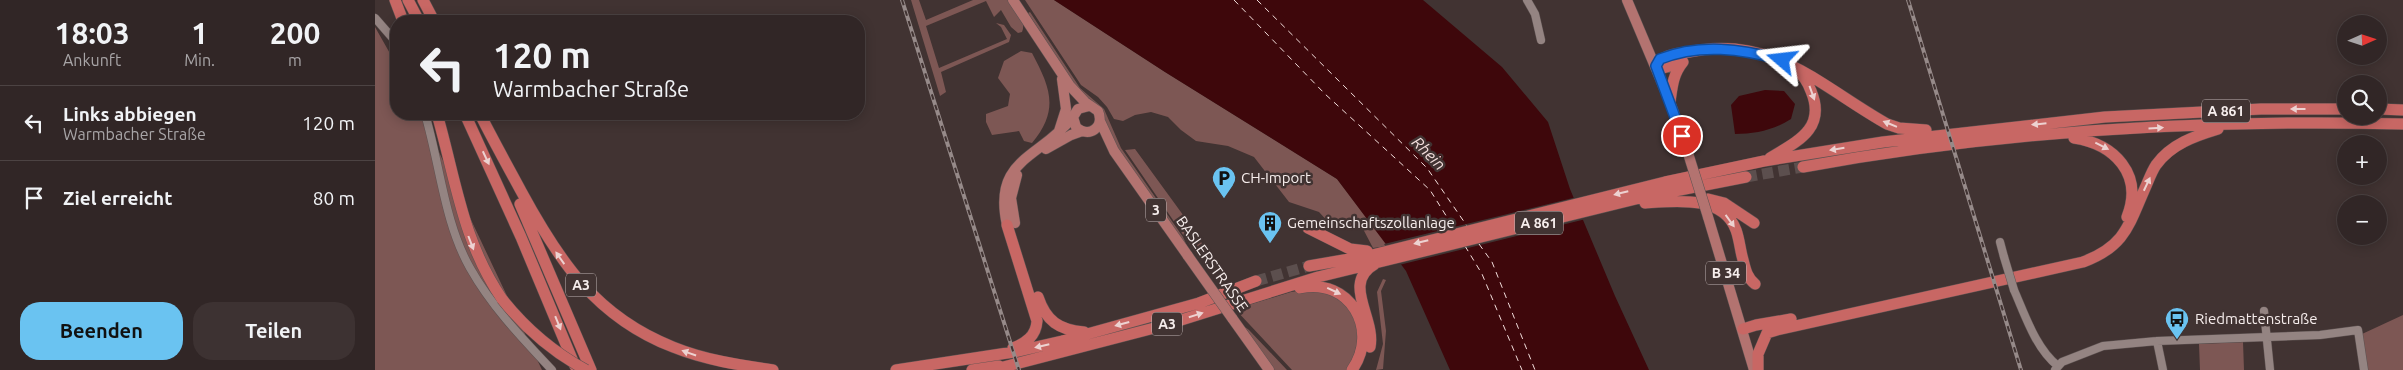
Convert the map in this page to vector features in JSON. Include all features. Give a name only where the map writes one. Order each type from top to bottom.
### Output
[{"type":"highway","points":[[395,0],[401,15]]},
{"type":"highway","points":[[408,0],[416,15]]},
{"type":"highway","points":[[423,0],[431,15]]},
{"type":"highway","points":[[1764,161],[1795,144],[1813,123],[1816,111],[1814,98],[1808,83],[1799,72],[1746,55],[1720,52],[1705,53],[1663,68],[1656,66],[1660,59],[1698,50],[1720,48],[1758,53],[1800,69],[1887,124],[1899,128],[1927,130],[1937,134]]},
{"type":"highway","points":[[1670,102],[1674,78],[1683,62]]},
{"type":"highway","name":"A 861","points":[[1481,233],[1593,205],[1665,182],[1764,161],[1937,134],[2154,114],[2261,109],[2337,109]]},
{"type":"highway","points":[[2387,109],[2403,110]]},
{"type":"highway","points":[[439,120],[467,232],[482,267],[502,298],[521,321],[544,342],[586,370]]},
{"type":"highway","name":"A3","points":[[468,120],[521,237],[577,370]]},
{"type":"highway","name":"A3","points":[[483,120],[555,250],[576,279],[601,304],[631,326],[671,346],[724,362],[773,370]]},
{"type":"highway","points":[[1743,329],[1758,335],[2083,262],[2102,255],[2116,244],[2127,229],[2156,165],[2172,149],[2194,136],[2251,123]]},
{"type":"highway","name":"A 861","points":[[1803,167],[2055,135],[2251,123],[2403,124]]},
{"type":"highway","name":"A3","points":[[490,133],[591,370]]},
{"type":"highway","points":[[1743,329],[2041,267],[2082,257],[2103,249],[2115,239],[2129,210],[2130,190],[2126,171],[2117,157],[2103,146],[2082,139],[2055,135]]},
{"type":"highway","name":"A 861","points":[[1593,205],[1616,204],[1746,177]]},
{"type":"highway","points":[[1675,191],[1704,191]]},
{"type":"highway","points":[[1644,197],[1681,197],[1714,200],[1731,207],[1754,223]]},
{"type":"highway","points":[[1616,204],[1692,202],[1712,206],[1721,211],[1736,229],[1747,276],[1755,284]]},
{"type":"highway","points":[[1011,224],[1046,315],[1055,325],[1064,329],[1089,332]]},
{"type":"highway","points":[[982,357],[1023,343],[1032,335],[1037,324],[1035,308],[1011,224]]},
{"type":"highway","points":[[1308,228],[1350,249],[1372,257],[1359,284],[1362,302],[1371,331],[1369,350],[1361,370]]},
{"type":"highway","name":"A3","points":[[992,370],[1153,328],[1318,277],[1396,248],[1481,233]]},
{"type":"highway","name":"A3","points":[[1309,266],[1372,257],[1481,233]]},
{"type":"highway","name":"A3","points":[[896,370],[1045,345],[1199,302],[1256,281]]},
{"type":"highway","points":[[1235,303],[1308,286],[1324,287],[1336,292],[1353,306],[1362,326],[1362,351],[1352,370]]},
{"type":"highway","points":[[1758,370],[1758,354],[1767,333]]},
{"type":"highway","name":"A3","points":[[972,370],[1011,365]]},
{"type":"main road","points":[[1011,224],[1011,192],[1017,175],[1023,167],[1054,144],[1097,128],[1100,121],[1098,111],[1089,106],[1070,86],[1013,0]]},
{"type":"main road","name":"B 34","points":[[1627,0],[1656,66],[1687,150],[1754,370]]},
{"type":"main road","points":[[1057,133],[1066,109],[1066,97],[1061,71]]},
{"type":"main road","points":[[1070,86],[1074,124],[1084,132],[1105,139]]},
{"type":"main road","points":[[1011,224],[1003,196],[1008,179],[1019,164],[1057,133],[1081,107],[1089,106]]},
{"type":"main road","name":"BASLERSTRASSE","points":[[1100,121],[1105,139],[1269,370]]},
{"type":"street","points":[[1527,0],[1535,14],[1541,40]]},
{"type":"street","points":[[375,18],[390,35]]},
{"type":"street","points":[[426,120],[452,224],[470,267],[499,312],[552,370]]},
{"type":"street","points":[[2000,242],[2014,290],[2031,328],[2057,368],[2070,358],[2103,346],[2157,341],[2320,335],[2357,330],[2364,370]]},
{"type":"street","points":[[2264,311],[2265,338],[2270,370]]},
{"type":"street","points":[[2157,341],[2163,370]]},
{"type":"shaded area","points":[[911,0],[919,0],[926,20],[973,0],[1009,0],[1020,15],[1023,24],[1022,32],[1018,33],[1011,27],[1001,10],[994,17],[986,1],[926,26],[939,68],[1007,39],[1001,27],[996,23],[1004,25],[1011,35],[1009,42],[941,72],[946,92],[940,96]]},
{"type":"shaded area","points":[[1025,0],[1054,0],[1165,72],[1337,179],[1388,246],[1373,248],[1361,225],[1355,222],[1350,230],[1331,225],[1319,212],[1289,202],[1254,157],[1228,146],[1196,141],[1168,117],[1151,112],[1135,115],[1123,121],[1114,119],[1098,97],[1081,85]]},
{"type":"shaded area","points":[[1030,12],[1080,88],[1104,109],[1121,148],[1183,237],[1190,253],[1081,95],[1028,13]]},
{"type":"shaded area","points":[[375,27],[390,53],[390,120],[424,120],[542,370],[375,370]]},
{"type":"shaded area","points":[[1021,51],[1032,53],[1044,77],[1049,98],[1046,120],[1032,143],[1024,141],[1019,131],[992,135],[986,122],[986,114],[1008,106],[1010,94],[998,78],[1004,61]]},
{"type":"shaded area","points":[[1135,149],[1202,241],[1204,246],[1199,258],[1125,150]]},
{"type":"shaded area","points":[[1383,279],[1386,280],[1381,291],[1386,331],[1383,369],[1376,370],[1383,344],[1377,292]]},
{"type":"shaded area","points":[[1310,289],[1336,297],[1351,312],[1357,331],[1357,341],[1355,351],[1346,370],[1292,370],[1235,309],[1291,292]]},
{"type":"shaded area","points":[[2403,315],[2403,370],[2368,370],[2362,334]]},
{"type":"shaded area","points":[[1245,327],[1249,330],[1287,370],[1274,370]]},
{"type":"shaded area","points":[[2243,342],[2244,370],[2200,370],[2199,344]]},
{"type":"water","name":"Rhein","points":[[1054,0],[1423,0],[1502,67],[1548,122],[1570,189],[1615,296],[1649,370],[1450,370],[1406,271],[1337,179],[1165,72]]},
{"type":"water","points":[[1765,90],[1784,91],[1795,104],[1791,119],[1764,131],[1735,134],[1731,105],[1739,96]]},
{"type":"pier","points":[[1577,197],[1586,219],[1399,265],[1384,244]]},
{"type":"ferry route","points":[[1234,0],[1325,94],[1430,190],[1455,230]]},
{"type":"ferry route","points":[[1257,0],[1427,168],[1467,226]]},
{"type":"ferry route","points":[[1479,244],[1492,262],[1535,370]]},
{"type":"ferry route","points":[[1465,246],[1482,274],[1522,370]]},
{"type":"tunnel","points":[[1746,177],[1803,167]]},
{"type":"tunnel","points":[[1256,281],[1309,266]]},
{"type":"railway","points":[[902,0],[1019,370]]},
{"type":"railway","points":[[1908,0],[2021,370]]},
{"type":"place","name":"CH-Import","points":[[1224,199]]},
{"type":"place","name":"Gemeinschaftszollanlage","points":[[1270,244]]},
{"type":"place","name":"Riedmattenstraße","points":[[2177,340]]},
{"type":"route","points":[[1682,136],[1656,66],[1660,59],[1698,50],[1720,48],[1758,53],[1782,60]]}]
